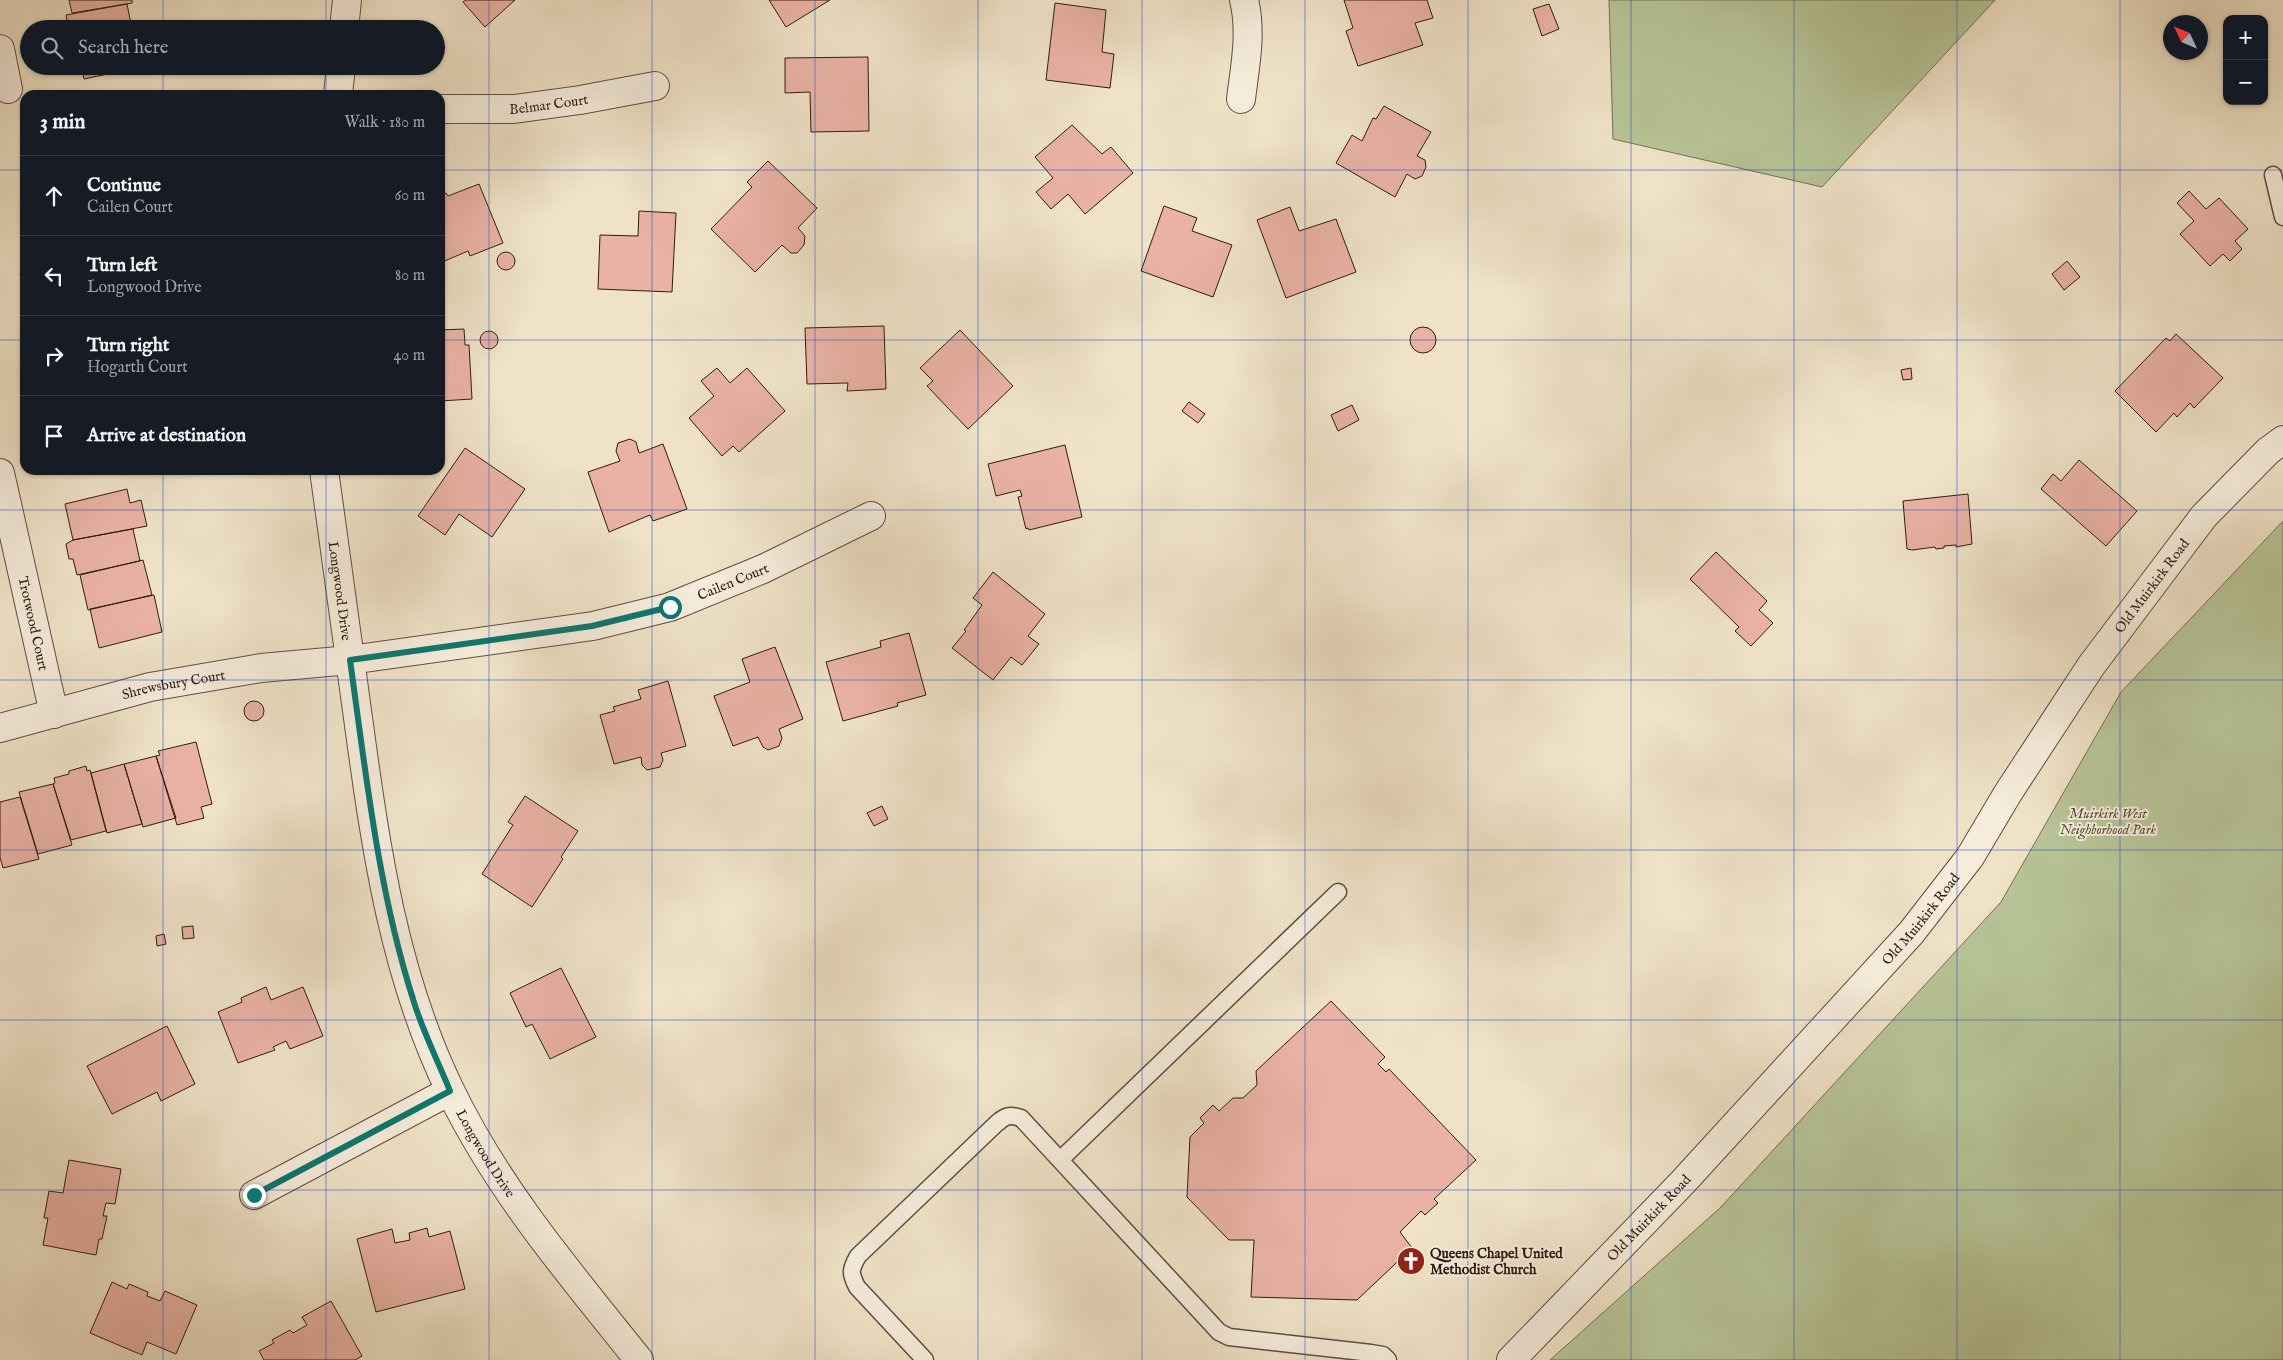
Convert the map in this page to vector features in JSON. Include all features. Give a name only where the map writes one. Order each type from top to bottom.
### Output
[{"type":"street","points":[[345,20],[347,0]]},
{"type":"street","points":[[1241,99],[1248,43],[1247,13],[1244,0]]},
{"type":"street","points":[[0,49],[8,88]]},
{"type":"street","points":[[339,90],[340,75]]},
{"type":"street","name":"Belmar Court","points":[[445,109],[514,109],[580,100],[656,86]]},
{"type":"street","name":"Old Muirkirk Road","points":[[1511,1360],[1683,1182],[1911,933],[1970,857],[2008,793],[2091,666],[2204,516],[2268,451],[2283,440]]},
{"type":"street","name":"Trotwood Court","points":[[0,473],[54,714]]},
{"type":"street","name":"Longwood Drive","points":[[325,475],[374,832],[394,935],[413,1002],[450,1091],[490,1160],[552,1253],[639,1360]]},
{"type":"street","name":"Cailen Court","points":[[350,660],[592,626],[670,607],[763,569],[871,516]]},
{"type":"street","name":"Shrewsbury Court","points":[[0,728],[150,687],[261,668],[350,660]]},
{"type":"street","points":[[254,1195],[450,1091]]},
{"type":"lane","points":[[2273,175],[2283,216]]},
{"type":"lane","points":[[1060,1160],[1338,892]]},
{"type":"lane","points":[[925,1360],[857,1287],[851,1275],[852,1266],[858,1256],[1004,1117],[1011,1114],[1021,1118],[1219,1332],[1228,1337],[1320,1354],[1371,1353],[1383,1355],[1388,1360]]},
{"type":"green space","points":[[1609,0],[1995,0],[1822,187],[1613,139]]},
{"type":"green space","name":"Muirkirk West Neighborhood Park","points":[[2283,521],[2283,1360],[1550,1360],[1720,1208],[2001,902],[2121,692]]},
{"type":"building","points":[[69,0],[132,0],[132,3],[72,13]]},
{"type":"building","points":[[466,0],[515,0],[485,27],[463,2]]},
{"type":"building","points":[[769,0],[830,0],[786,27]]},
{"type":"building","points":[[1344,0],[1427,0],[1433,18],[1415,23],[1423,45],[1358,66],[1346,31],[1353,28]]},
{"type":"building","points":[[1055,3],[1106,10],[1102,52],[1114,54],[1110,88],[1046,80]]},
{"type":"building","points":[[127,4],[130,20],[67,20],[66,15]]},
{"type":"building","points":[[1549,4],[1559,29],[1542,36],[1533,9]]},
{"type":"building","points":[[868,57],[869,131],[811,132],[810,92],[785,93],[785,58]]},
{"type":"building","points":[[83,75],[103,75],[84,79]]},
{"type":"building","points":[[1384,106],[1431,132],[1417,156],[1425,160],[1426,167],[1422,176],[1415,179],[1407,174],[1395,197],[1336,163],[1352,135],[1362,141],[1373,118],[1376,119]]},
{"type":"building","points":[[1072,125],[1102,154],[1111,147],[1133,173],[1085,214],[1068,194],[1051,209],[1036,192],[1053,178],[1035,157]]},
{"type":"building","points":[[768,161],[817,208],[798,228],[805,236],[804,245],[797,253],[791,253],[782,245],[755,272],[711,229],[752,187],[747,182]]},
{"type":"building","points":[[479,184],[503,243],[470,256],[468,251],[445,261],[445,194],[448,196]]},
{"type":"building","points":[[2189,191],[2206,209],[2219,198],[2248,229],[2235,241],[2242,249],[2230,261],[2223,254],[2210,266],[2180,234],[2194,221],[2177,203]]},
{"type":"building","points":[[1164,206],[1197,218],[1192,231],[1232,245],[1213,297],[1141,271]]},
{"type":"building","points":[[1290,207],[1299,231],[1336,219],[1356,272],[1286,298],[1257,220]]},
{"type":"building","points":[[639,211],[676,213],[672,292],[598,289],[600,235],[638,236]]},
{"type":"building","points":[[502,252],[510,252],[515,257],[513,268],[502,270],[497,265],[497,257]]},
{"type":"building","points":[[2067,261],[2080,277],[2064,290],[2052,274]]},
{"type":"building","points":[[884,326],[886,389],[847,391],[848,383],[807,384],[805,328]]},
{"type":"building","points":[[1423,327],[1432,331],[1436,340],[1432,349],[1423,353],[1414,349],[1410,340],[1414,331]]},
{"type":"building","points":[[464,329],[465,345],[469,345],[472,399],[445,401],[445,330]]},
{"type":"building","points":[[960,330],[1013,386],[968,429],[927,386],[933,381],[920,368]]},
{"type":"building","points":[[489,331],[495,334],[498,340],[495,346],[489,349],[483,346],[480,340],[483,334]]},
{"type":"building","points":[[2176,334],[2223,378],[2194,408],[2190,403],[2177,417],[2174,413],[2156,432],[2115,391],[2166,338],[2170,341]]},
{"type":"building","points":[[717,368],[730,383],[747,368],[785,411],[739,452],[733,446],[722,456],[689,418],[714,396],[701,381]]},
{"type":"building","points":[[1911,368],[1912,379],[1903,380],[1901,370]]},
{"type":"building","points":[[1189,402],[1205,414],[1198,423],[1182,411]]},
{"type":"building","points":[[1352,405],[1359,420],[1338,431],[1331,415]]},
{"type":"building","points":[[630,439],[636,442],[639,453],[663,444],[687,509],[653,521],[650,515],[609,532],[588,472],[620,461],[616,451],[618,443]]},
{"type":"building","points":[[1065,445],[1082,517],[1029,530],[1028,528],[1026,529],[1018,497],[1022,496],[1020,490],[996,496],[988,464]]},
{"type":"building","points":[[465,448],[525,489],[492,537],[459,514],[445,535],[418,516]]},
{"type":"building","points":[[2079,460],[2137,511],[2106,546],[2041,489],[2053,474],[2061,481]]},
{"type":"building","points":[[127,489],[130,503],[141,500],[147,526],[73,540],[65,504]]},
{"type":"building","points":[[1968,494],[1972,544],[1956,547],[1956,545],[1944,546],[1944,548],[1936,549],[1935,547],[1907,549],[1903,501]]},
{"type":"building","points":[[133,529],[140,561],[77,575],[73,559],[69,559],[66,544],[73,540]]},
{"type":"building","points":[[1716,552],[1767,601],[1759,610],[1773,623],[1751,646],[1735,631],[1739,627],[1690,579]]},
{"type":"building","points":[[143,560],[152,595],[88,610],[80,575]]},
{"type":"building","points":[[993,572],[1045,614],[1028,636],[1039,644],[1022,665],[1011,657],[993,680],[952,648],[966,631],[964,630],[982,605],[973,598]]},
{"type":"building","points":[[154,595],[162,632],[99,648],[90,609]]},
{"type":"building","points":[[909,633],[926,695],[897,703],[898,706],[843,721],[826,662],[881,647],[880,641]]},
{"type":"building","points":[[775,647],[803,719],[779,729],[782,738],[779,746],[768,750],[763,747],[758,737],[733,746],[714,696],[750,682],[742,659]]},
{"type":"building","points":[[668,681],[686,746],[661,753],[663,760],[660,767],[647,770],[642,765],[641,757],[614,764],[600,715],[615,711],[613,707],[641,699],[638,690]]},
{"type":"building","points":[[254,701],[261,704],[264,711],[261,718],[254,721],[247,718],[244,711],[247,704]]},
{"type":"building","points":[[196,742],[212,804],[201,807],[204,818],[177,825],[156,756],[160,755],[158,751]]},
{"type":"building","points":[[156,756],[176,818],[143,827],[124,764]]},
{"type":"building","points":[[124,764],[142,824],[107,833],[91,773]]},
{"type":"building","points":[[86,766],[87,771],[90,770],[106,831],[71,840],[53,784],[55,783],[54,778],[69,774],[69,771]]},
{"type":"building","points":[[53,784],[72,845],[38,854],[19,792]]},
{"type":"building","points":[[525,796],[578,831],[561,857],[563,859],[532,907],[482,874],[513,825],[508,822]]},
{"type":"building","points":[[20,797],[39,859],[3,868],[0,857],[0,802]]},
{"type":"building","points":[[882,806],[888,819],[874,826],[867,813]]},
{"type":"building","points":[[193,926],[194,938],[183,939],[182,927]]},
{"type":"building","points":[[164,934],[166,944],[157,946],[156,936]]},
{"type":"building","points":[[561,968],[596,1037],[550,1059],[532,1024],[526,1027],[510,993]]},
{"type":"building","points":[[266,987],[271,1000],[303,987],[323,1036],[290,1049],[286,1041],[273,1047],[275,1050],[238,1063],[218,1012],[242,1002],[241,998]]},
{"type":"building","points":[[1331,1001],[1385,1057],[1378,1064],[1386,1072],[1389,1069],[1476,1160],[1434,1199],[1438,1203],[1425,1215],[1421,1211],[1400,1232],[1412,1248],[1357,1300],[1251,1297],[1254,1240],[1229,1240],[1187,1197],[1190,1137],[1204,1123],[1200,1118],[1213,1105],[1219,1111],[1233,1098],[1243,1098],[1257,1085],[1256,1071]]},
{"type":"building","points":[[167,1026],[195,1084],[161,1101],[157,1092],[112,1114],[87,1066]]},
{"type":"building","points":[[69,1160],[121,1169],[115,1204],[106,1203],[103,1216],[107,1216],[96,1255],[43,1245],[48,1218],[44,1218],[49,1191],[63,1193]]},
{"type":"building","points":[[427,1228],[429,1237],[450,1231],[465,1289],[376,1312],[357,1239],[392,1229],[395,1243],[410,1240],[409,1233]]},
{"type":"building","points":[[112,1282],[127,1289],[129,1284],[148,1292],[147,1296],[160,1301],[165,1291],[197,1305],[176,1354],[147,1342],[142,1355],[90,1333]]},
{"type":"building","points":[[331,1301],[362,1356],[355,1360],[264,1360],[259,1351],[274,1343],[272,1340],[290,1330],[293,1333],[307,1325],[302,1317]]},
{"type":"place","name":"Queens Chapel United Methodist Church","points":[[1411,1261]]},
{"type":"route","points":[[254,1195],[450,1091],[413,1002],[394,935],[374,832],[350,660],[592,626],[670,607]]}]
